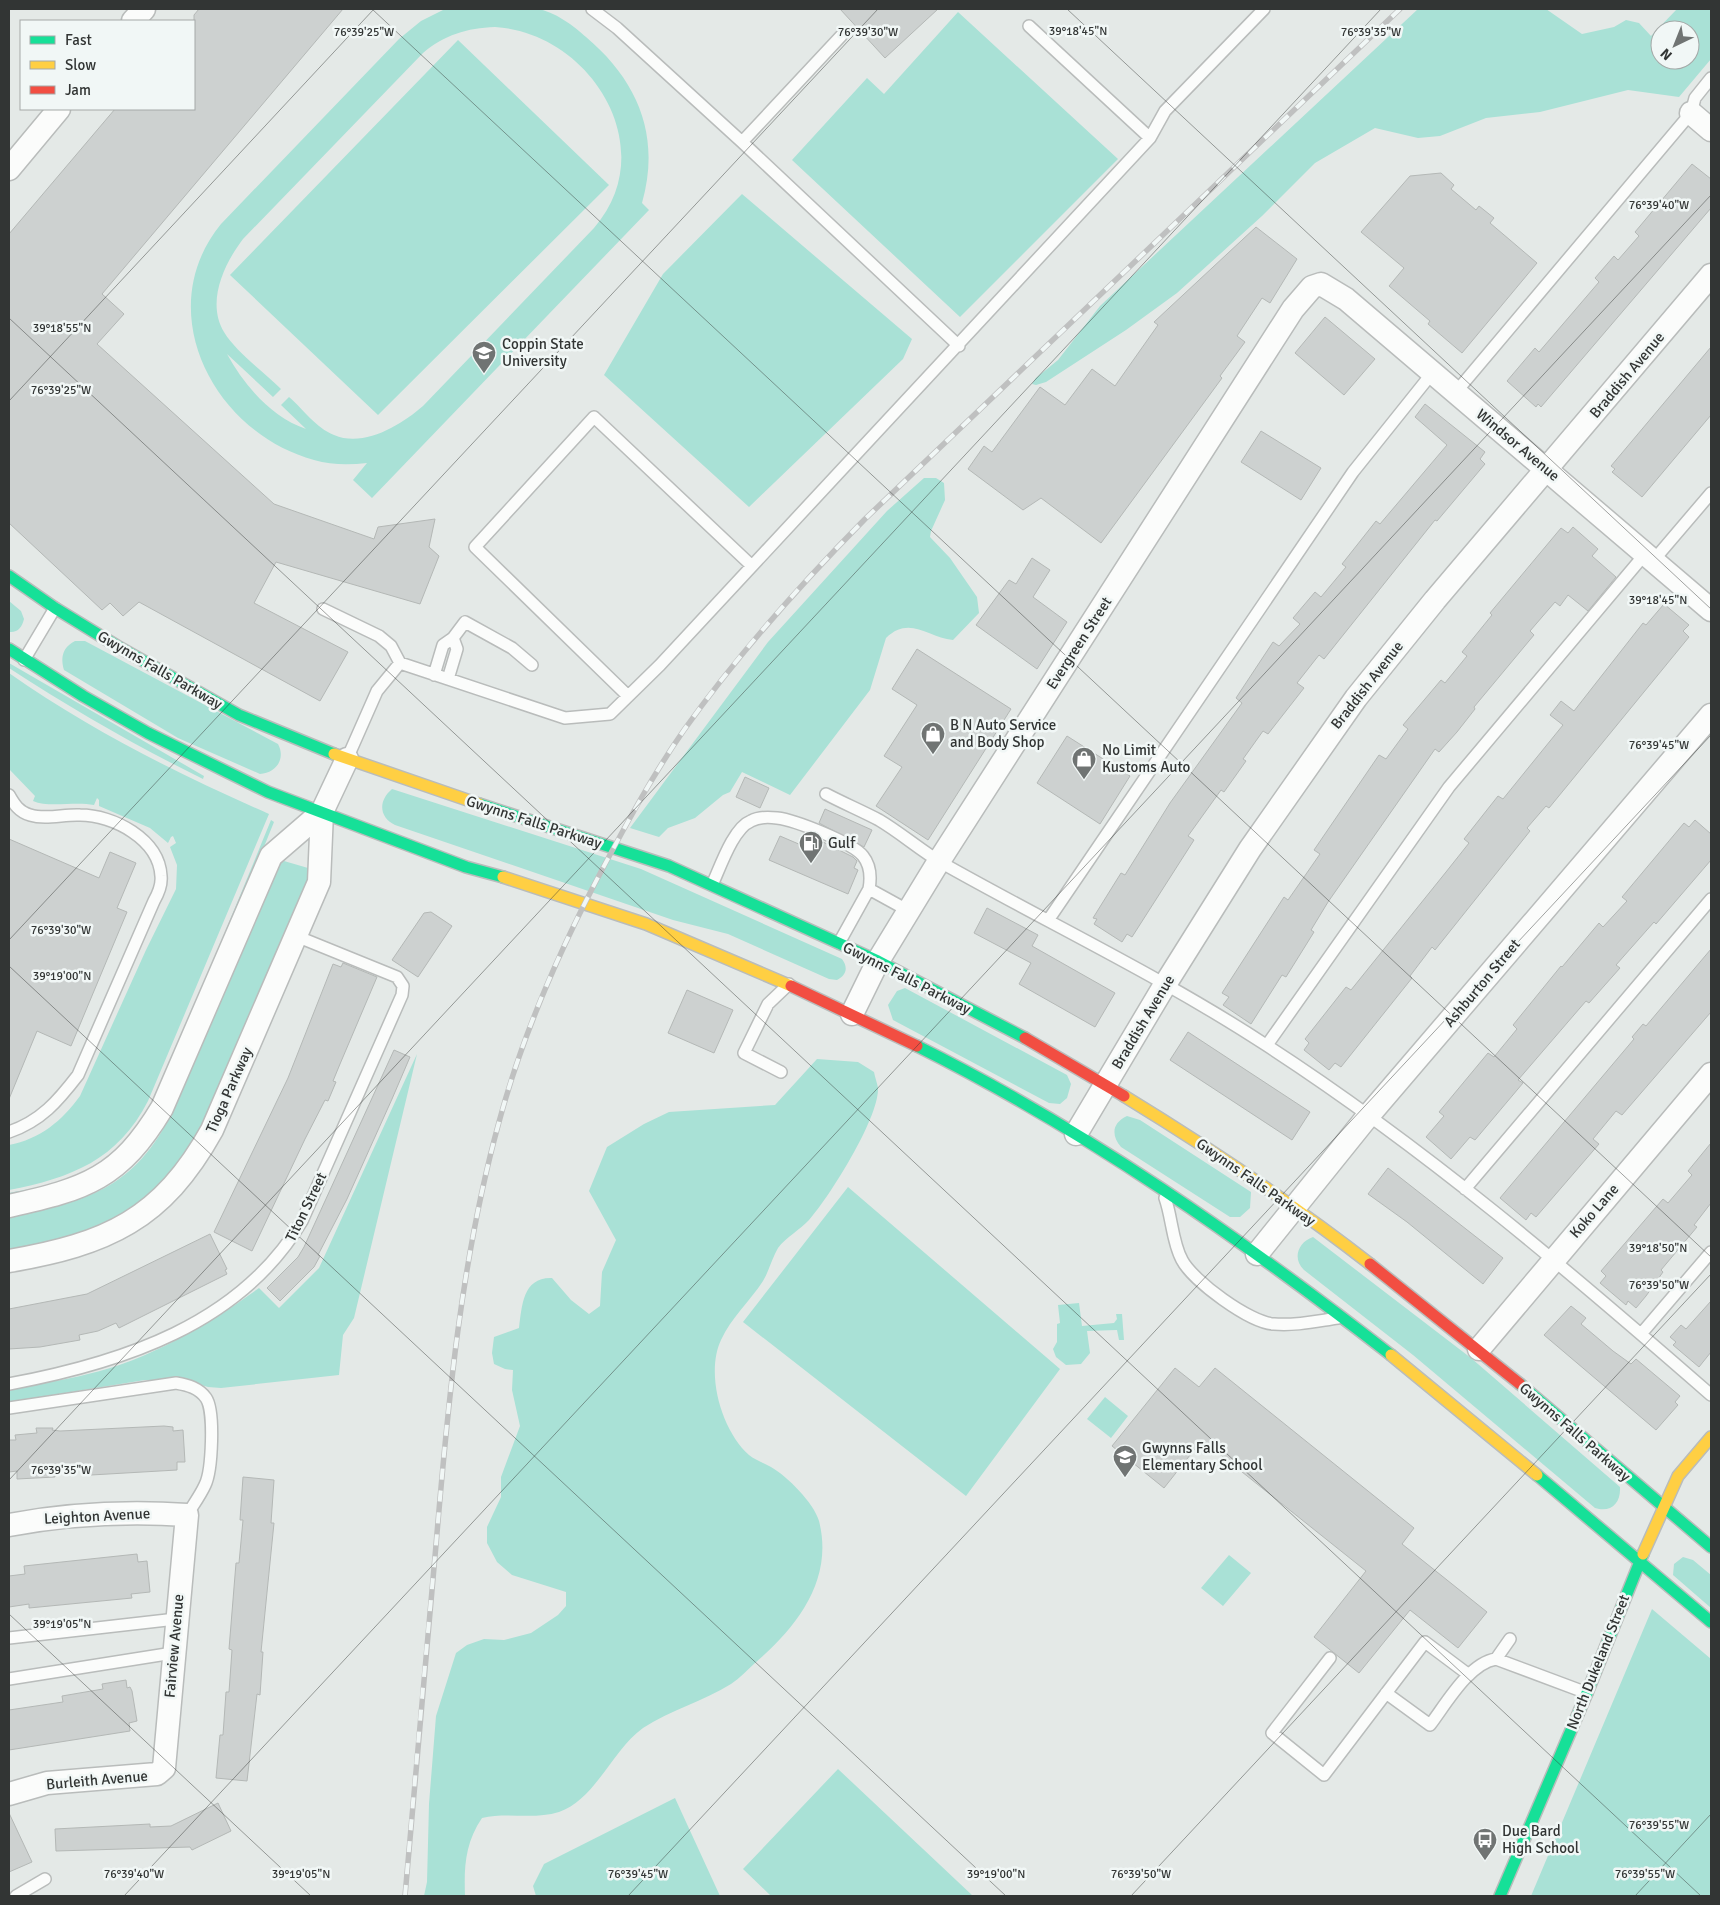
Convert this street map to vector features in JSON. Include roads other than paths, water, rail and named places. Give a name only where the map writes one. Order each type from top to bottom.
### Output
[{"type":"main road","name":"Gwynns Falls Parkway","points":[[9,576],[55,608],[239,715],[348,759],[646,858],[712,885],[878,961],[1021,1036],[1105,1084],[1205,1146],[1295,1207],[1479,1349],[1711,1547]]},
{"type":"main road","points":[[9,649],[24,660],[148,733],[268,792],[466,867],[531,885],[646,924],[789,984],[967,1071],[1076,1134],[1162,1189],[1257,1254],[1442,1395],[1711,1622]]},
{"type":"main road","name":"North Dukeland Street","points":[[1500,1896],[1587,1692],[1639,1561],[1678,1476],[1711,1437]]},
{"type":"street","points":[[134,20],[144,9]]},
{"type":"street","points":[[9,169],[58,110]]},
{"type":"street","points":[[1691,113],[1711,130]]},
{"type":"street","name":"Braddish Avenue","points":[[1076,1134],[1166,982],[1250,849],[1328,736],[1435,600],[1711,275]]},
{"type":"street","name":"Windsor Avenue","points":[[1321,284],[1346,299],[1711,610]]},
{"type":"street","name":"Evergreen Street","points":[[852,1014],[878,961],[939,862],[1293,309],[1312,287],[1321,284]]},
{"type":"street","name":"Ashburton Street","points":[[1257,1254],[1368,1116],[1711,715]]},
{"type":"street","name":"Tioga Parkway","points":[[9,1261],[77,1247],[105,1236],[153,1206],[176,1185],[194,1162],[212,1130],[318,882],[322,812],[348,759]]},
{"type":"street","name":"Tioga Parkway","points":[[9,1206],[60,1193],[99,1177],[118,1165],[148,1131],[162,1108],[271,856],[322,812]]},
{"type":"street","name":"Koko Lane","points":[[1479,1349],[1711,1074]]},
{"type":"street","name":"Leighton Avenue","points":[[9,1524],[44,1518],[97,1514],[141,1512],[186,1515]]},
{"type":"street","name":"Fairview Avenue","points":[[158,1774],[164,1768],[165,1760],[186,1515]]},
{"type":"street","name":"Burleith Avenue","points":[[9,1794],[47,1783],[158,1774]]},
{"type":"lane","points":[[592,9],[618,28],[959,346]]},
{"type":"lane","points":[[323,609],[379,636],[391,646],[400,663],[566,718],[610,714],[959,346],[1150,138],[1165,111],[1264,9]]},
{"type":"lane","points":[[1030,26],[1150,138]]},
{"type":"lane","points":[[742,142],[841,36]]},
{"type":"lane","points":[[1456,392],[1691,113],[1695,98],[1711,78]]},
{"type":"lane","points":[[1049,920],[1347,480],[1433,372]]},
{"type":"lane","points":[[628,696],[475,547],[594,418],[752,566]]},
{"type":"lane","points":[[1267,1045],[1449,787],[1649,557],[1711,493]]},
{"type":"lane","points":[[24,660],[55,608]]},
{"type":"lane","points":[[434,675],[443,644],[453,638],[465,622],[512,648],[532,665]]},
{"type":"lane","points":[[448,679],[457,649],[453,638]]},
{"type":"lane","points":[[348,759],[377,691],[400,663]]},
{"type":"lane","points":[[826,794],[880,821],[939,862],[1166,982],[1267,1045],[1368,1116],[1465,1189],[1553,1259],[1711,1395]]},
{"type":"lane","points":[[9,795],[19,809],[28,815],[81,814],[115,823],[137,834],[152,849],[159,863],[162,878],[154,902],[78,1075],[59,1100],[45,1114],[23,1127],[9,1132]]},
{"type":"lane","points":[[712,885],[728,850],[743,827],[750,821],[778,818],[854,847],[865,858],[870,870],[869,889],[839,943]]},
{"type":"lane","points":[[869,889],[909,911]]},
{"type":"lane","points":[[1465,1189],[1711,899]]},
{"type":"lane","name":"Titon Street","points":[[9,1384],[103,1363],[196,1323],[248,1287],[287,1247],[302,1221],[402,994],[403,986],[397,977],[296,936]]},
{"type":"lane","points":[[781,1072],[744,1053],[768,1004],[789,984]]},
{"type":"lane","points":[[1162,1189],[1182,1260],[1189,1270],[1218,1294],[1253,1318],[1273,1324],[1342,1318]]},
{"type":"lane","points":[[1642,1334],[1711,1252]]},
{"type":"lane","points":[[9,1408],[176,1382],[196,1389],[205,1397],[211,1410],[209,1470],[206,1484],[186,1515]]},
{"type":"lane","points":[[9,1638],[176,1619]]},
{"type":"lane","points":[[1496,1659],[1510,1639]]},
{"type":"lane","points":[[1330,1658],[1272,1733],[1324,1775],[1425,1642],[1469,1675]]},
{"type":"lane","points":[[9,1679],[173,1653]]},
{"type":"lane","points":[[1386,1693],[1430,1725],[1469,1675],[1486,1660],[1496,1659],[1587,1692]]},
{"type":"lane","points":[[16,1896],[45,1878]]},
{"type":"railway","points":[[405,1896],[451,1385],[475,1226],[499,1122],[519,1055],[558,959],[604,866],[632,814],[684,730],[748,647],[817,569],[865,519],[1400,9]]},
{"type":"place","name":"Coppin State University","points":[[484,374]]},
{"type":"place","name":"B N Auto Service and Body Shop","points":[[933,755]]},
{"type":"place","name":"No Limit Kustoms Auto","points":[[1084,780]]},
{"type":"place","name":"Gulf","points":[[811,864]]},
{"type":"place","name":"Gwynns Falls Elementary School","points":[[1125,1478]]},
{"type":"place","name":"Due Bard High School","points":[[1485,1861]]}]
